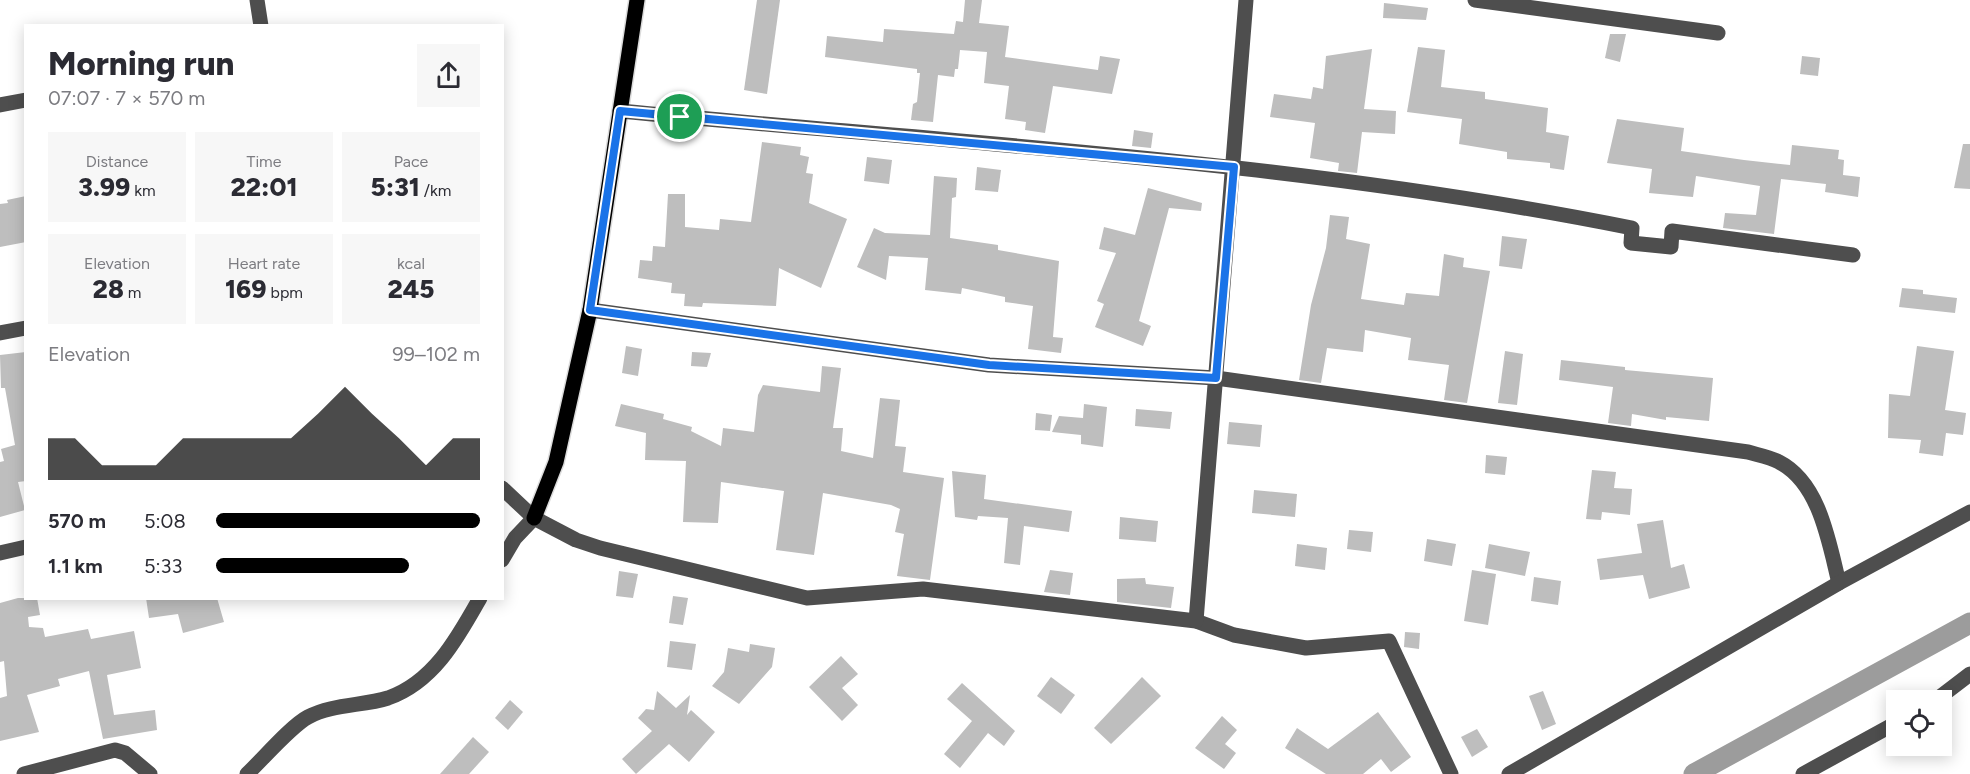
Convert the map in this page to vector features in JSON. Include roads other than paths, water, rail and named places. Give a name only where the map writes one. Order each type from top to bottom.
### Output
[{"type":"main road","points":[[534,518],[556,462],[590,310],[637,0]]},
{"type":"street","points":[[257,0],[261,24]]},
{"type":"street","points":[[1196,621],[1246,0]]},
{"type":"street","points":[[1475,0],[1718,33]]},
{"type":"street","points":[[0,105],[24,100]]},
{"type":"street","points":[[620,111],[1234,167],[1514,204],[1632,228],[1631,243],[1671,247],[1672,231],[1853,255]]},
{"type":"street","points":[[590,310],[989,365],[1216,378],[1748,452],[1779,462],[1799,477],[1822,517],[1839,583]]},
{"type":"street","points":[[0,333],[24,328]]},
{"type":"street","points":[[504,490],[534,518],[576,540],[600,548],[807,598],[832,598],[923,589],[1196,621],[1234,635],[1306,648],[1389,641],[1450,774]]},
{"type":"street","points":[[1509,774],[1839,583],[1970,512]]},
{"type":"street","points":[[504,557],[515,538],[534,518]]},
{"type":"street","points":[[0,553],[24,547]]},
{"type":"street","points":[[248,774],[306,718],[389,698],[413,684],[436,666],[456,642],[479,600]]},
{"type":"street","points":[[1949,690],[1970,674]]},
{"type":"street","points":[[1803,774],[1886,728]]},
{"type":"street","points":[[24,774],[115,750],[125,753],[150,774]]},
{"type":"waterway","points":[[1694,774],[1970,623]]}]
